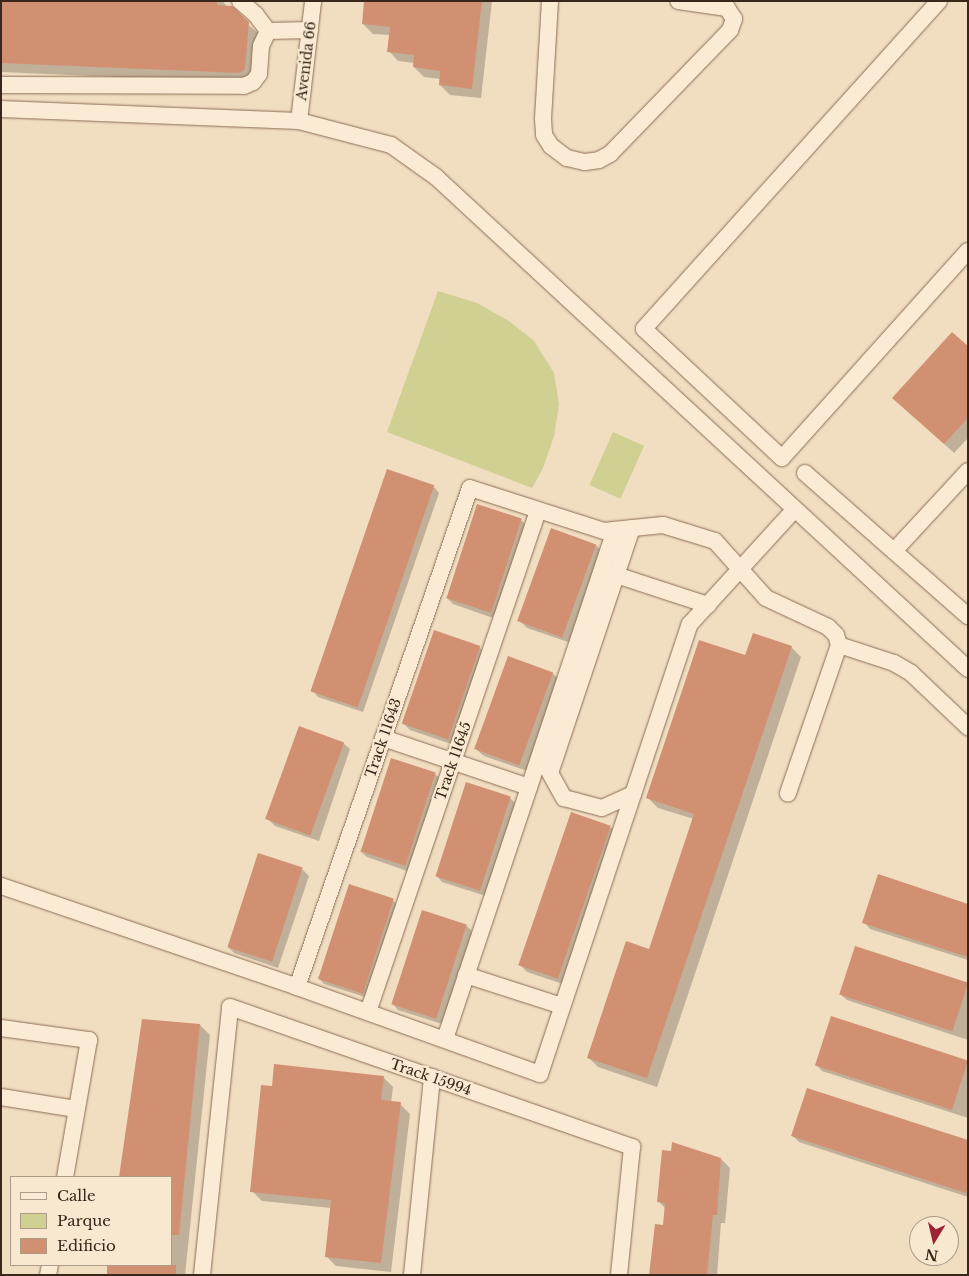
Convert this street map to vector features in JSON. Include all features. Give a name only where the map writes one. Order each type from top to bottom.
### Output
[{"type":"street","points":[[240,1],[268,31]]},
{"type":"street","points":[[300,1],[312,7]]},
{"type":"street","points":[[550,1],[543,119],[544,135],[551,146],[567,158],[585,162],[599,160],[610,154],[730,30],[734,19],[727,8],[678,1]]},
{"type":"street","points":[[939,1],[644,329],[782,458],[968,252]]},
{"type":"street","name":"Avenida 66","points":[[299,121],[312,7]]},
{"type":"street","points":[[268,31],[310,30]]},
{"type":"street","points":[[1,85],[244,86],[253,82],[259,74],[261,46],[268,31]]},
{"type":"street","points":[[1,109],[299,121],[391,146],[436,177],[968,670]]},
{"type":"street","points":[[894,551],[968,471]]},
{"type":"street","points":[[805,473],[968,616]]},
{"type":"street","name":"Track 11643","points":[[297,987],[470,488],[538,511]]},
{"type":"street","points":[[1,886],[297,987],[540,1074],[690,624],[794,510]]},
{"type":"street","points":[[538,511],[604,531],[663,525],[715,541],[766,598],[828,628],[836,635],[839,645],[788,793]]},
{"type":"street","name":"Track 11645","points":[[368,1012],[538,511]]},
{"type":"street","points":[[632,528],[550,773],[564,798],[602,808],[633,794]]},
{"type":"street","points":[[445,1039],[615,530]]},
{"type":"street","points":[[616,575],[708,605]]},
{"type":"street","points":[[839,645],[894,663],[911,674],[968,727]]},
{"type":"street","points":[[383,738],[529,787]]},
{"type":"street","points":[[466,975],[562,1006]]},
{"type":"street","name":"Track 15994","points":[[202,1275],[230,1008],[632,1147],[619,1275]]},
{"type":"street","points":[[1,1028],[89,1040],[65,1176]]},
{"type":"street","points":[[412,1275],[432,1077]]},
{"type":"street","points":[[1,1097],[76,1109]]},
{"type":"green space","points":[[438,291],[477,303],[509,321],[534,341],[554,373],[559,404],[554,436],[543,468],[532,488],[387,432]]},
{"type":"green space","points":[[613,432],[644,446],[620,499],[589,485]]},
{"type":"building","points":[[1,1],[217,1],[217,5],[232,6],[249,22],[245,69],[240,73],[1,63]]},
{"type":"building","points":[[364,1],[482,1],[472,89],[439,85],[440,71],[413,67],[414,55],[387,52],[390,27],[362,24]]},
{"type":"building","points":[[952,332],[968,346],[968,418],[944,444],[892,398]]},
{"type":"building","points":[[387,469],[434,485],[358,707],[310,691]]},
{"type":"building","points":[[477,504],[522,519],[491,613],[446,598]]},
{"type":"building","points":[[551,528],[596,544],[562,637],[517,621]]},
{"type":"building","points":[[434,630],[480,646],[448,740],[402,724]]},
{"type":"building","points":[[753,633],[792,646],[647,1078],[587,1058],[626,941],[649,949],[694,814],[646,798],[699,640],[745,655]]},
{"type":"building","points":[[508,656],[553,672],[519,765],[474,749]]},
{"type":"building","points":[[299,726],[344,742],[310,835],[265,819]]},
{"type":"building","points":[[391,758],[436,773],[405,866],[361,851]]},
{"type":"building","points":[[466,782],[511,797],[480,891],[435,876]]},
{"type":"building","points":[[571,812],[611,826],[558,979],[518,965]]},
{"type":"building","points":[[258,853],[303,868],[272,962],[227,947]]},
{"type":"building","points":[[878,874],[968,904],[968,957],[862,923]]},
{"type":"building","points":[[349,884],[394,899],[363,994],[318,979]]},
{"type":"building","points":[[422,910],[467,925],[436,1019],[391,1004]]},
{"type":"building","points":[[855,946],[968,983],[952,1031],[839,995]]},
{"type":"building","points":[[831,1016],[968,1060],[952,1110],[815,1065]]},
{"type":"building","points":[[142,1019],[200,1024],[179,1235],[172,1235],[172,1176],[119,1176]]},
{"type":"building","points":[[274,1064],[384,1076],[381,1100],[401,1102],[381,1263],[325,1257],[331,1200],[250,1192],[261,1085],[272,1086]]},
{"type":"building","points":[[807,1088],[968,1140],[968,1187],[966,1193],[791,1136]]},
{"type":"building","points":[[672,1142],[721,1158],[717,1215],[713,1215],[707,1275],[649,1275],[655,1224],[663,1225],[665,1203],[657,1202],[662,1150],[671,1151]]},
{"type":"building","points":[[176,1265],[176,1275],[107,1275],[107,1266]]}]
